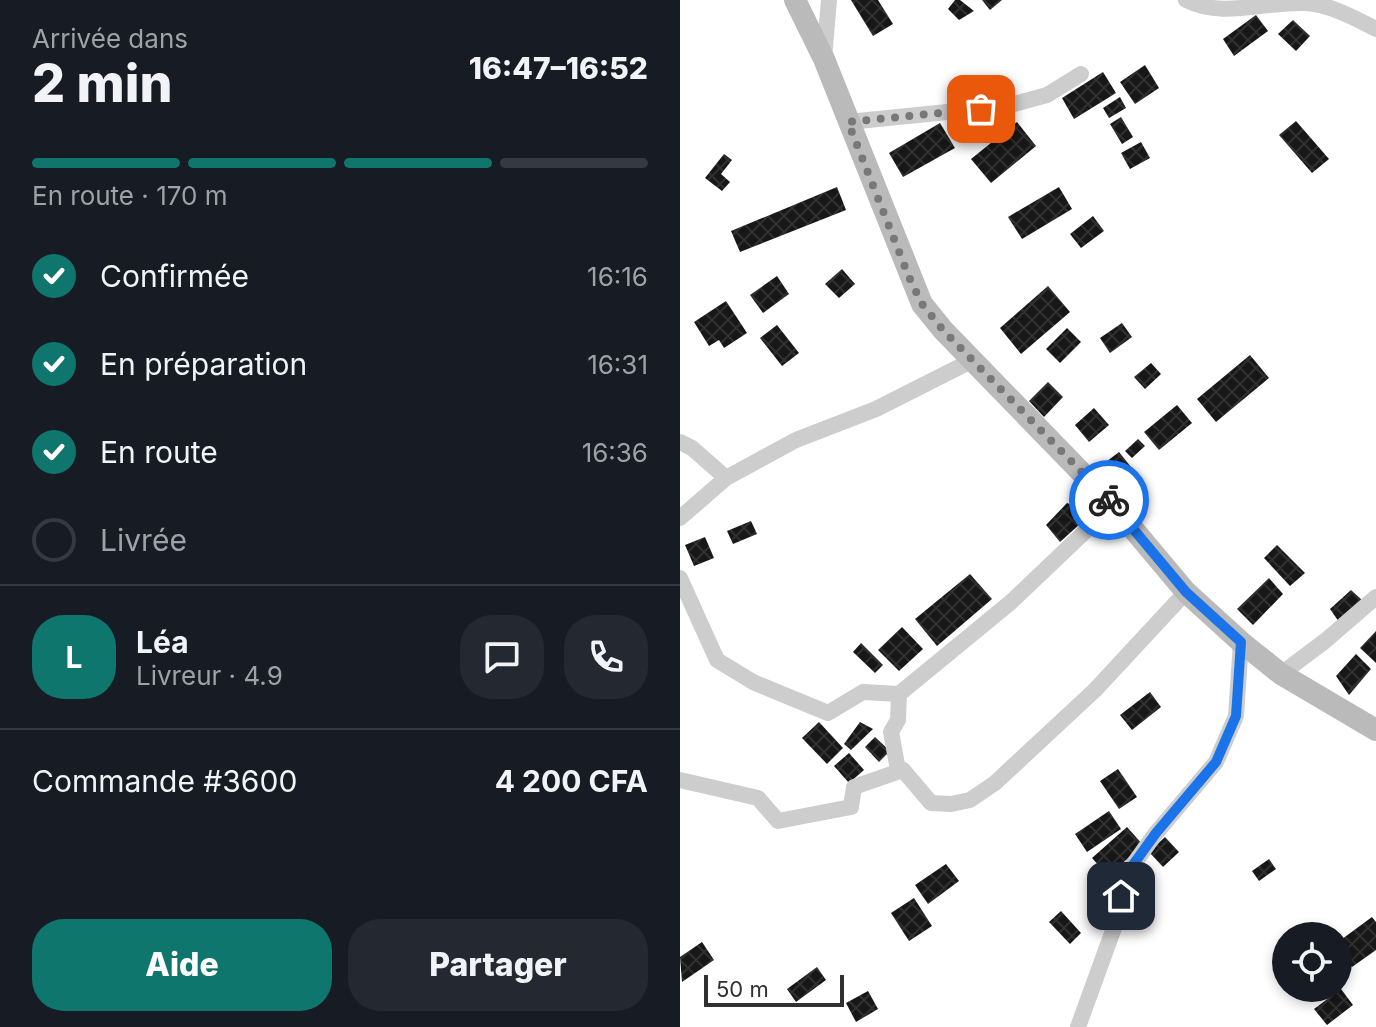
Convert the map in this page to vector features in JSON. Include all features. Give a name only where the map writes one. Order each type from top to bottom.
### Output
[{"type":"street","points":[[795,0],[824,59],[922,304],[1113,505],[1186,592],[1281,674],[1376,730]]},
{"type":"street","points":[[824,59],[829,0]]},
{"type":"street","points":[[1186,0],[1199,6],[1223,9],[1309,3],[1350,16],[1376,29]]},
{"type":"street","points":[[848,122],[1007,106],[1047,95],[1081,74]]},
{"type":"street","points":[[680,518],[726,478],[796,440],[876,409],[973,360]]},
{"type":"street","points":[[680,442],[692,448],[726,478]]},
{"type":"street","points":[[680,578],[717,660],[753,682],[828,713],[863,692],[899,694],[1011,602],[1113,505]]},
{"type":"street","points":[[899,694],[898,720],[891,732],[898,770],[903,770],[931,803],[951,804],[970,800],[995,783],[1095,690],[1186,592]]},
{"type":"street","points":[[1281,674],[1376,597]]},
{"type":"street","points":[[1078,1027],[1118,917],[1125,876],[1156,833],[1216,762],[1236,716],[1241,642]]},
{"type":"street","points":[[680,780],[758,798],[778,821],[851,807],[854,787],[903,770]]},
{"type":"building","points":[[851,0],[878,0],[893,24],[873,36]]},
{"type":"building","points":[[955,0],[960,0],[974,11],[959,20],[948,9]]},
{"type":"building","points":[[982,0],[1002,0],[990,10]]},
{"type":"building","points":[[1256,15],[1268,31],[1234,56],[1223,39]]},
{"type":"building","points":[[1293,20],[1310,36],[1296,51],[1278,34]]},
{"type":"building","points":[[1145,65],[1159,88],[1135,104],[1120,82]]},
{"type":"building","points":[[1103,72],[1116,93],[1074,119],[1062,98]]},
{"type":"building","points":[[1120,97],[1126,108],[1109,118],[1103,108]]},
{"type":"building","points":[[1121,117],[1133,137],[1122,144],[1110,124]]},
{"type":"building","points":[[1296,121],[1329,159],[1312,173],[1279,135]]},
{"type":"building","points":[[1017,122],[1036,146],[991,183],[971,159]]},
{"type":"building","points":[[940,123],[955,148],[903,177],[889,153]]},
{"type":"building","points":[[1141,142],[1150,158],[1130,169],[1121,153]]},
{"type":"building","points":[[724,154],[732,160],[721,174],[730,182],[722,191],[705,178]]},
{"type":"building","points":[[837,187],[846,210],[740,252],[731,231]]},
{"type":"building","points":[[1059,187],[1072,209],[1022,239],[1008,217]]},
{"type":"building","points":[[1093,216],[1104,231],[1081,248],[1070,234]]},
{"type":"building","points":[[842,269],[855,284],[839,298],[825,284]]},
{"type":"building","points":[[777,276],[789,294],[763,313],[750,295]]},
{"type":"building","points":[[1048,286],[1070,312],[1021,354],[1000,328]]},
{"type":"building","points":[[726,301],[747,333],[724,348],[719,340],[709,346],[694,322]]},
{"type":"building","points":[[1122,323],[1132,337],[1110,353],[1100,338]]},
{"type":"building","points":[[777,325],[799,353],[782,366],[760,338]]},
{"type":"building","points":[[1067,328],[1081,342],[1060,363],[1046,349]]},
{"type":"building","points":[[1250,355],[1269,378],[1216,422],[1197,399]]},
{"type":"building","points":[[1151,363],[1161,374],[1145,389],[1134,377]]},
{"type":"building","points":[[1048,382],[1063,397],[1044,417],[1029,401]]},
{"type":"building","points":[[1177,405],[1192,423],[1159,450],[1144,432]]},
{"type":"building","points":[[1094,408],[1109,425],[1089,442],[1075,425]]},
{"type":"building","points":[[1138,439],[1145,446],[1132,458],[1125,451]]},
{"type":"building","points":[[1119,452],[1131,467],[1106,487],[1093,472]]},
{"type":"building","points":[[1067,503],[1092,513],[1060,542],[1046,525]]},
{"type":"building","points":[[751,521],[757,534],[733,544],[727,531]]},
{"type":"building","points":[[705,537],[714,558],[694,566],[685,545]]},
{"type":"building","points":[[1277,545],[1305,573],[1290,586],[1264,558]]},
{"type":"building","points":[[970,574],[992,599],[937,646],[915,619]]},
{"type":"building","points":[[1269,578],[1283,594],[1253,625],[1237,609]]},
{"type":"building","points":[[1351,590],[1362,600],[1339,622],[1330,609]]},
{"type":"building","points":[[902,627],[923,649],[899,671],[878,650]]},
{"type":"building","points":[[1376,631],[1376,663],[1360,648]]},
{"type":"building","points":[[861,643],[883,665],[875,673],[853,652]]},
{"type":"building","points":[[1356,654],[1371,669],[1349,695],[1336,676]]},
{"type":"building","points":[[1150,692],[1161,707],[1132,730],[1120,715]]},
{"type":"building","points":[[819,722],[843,748],[827,764],[802,738]]},
{"type":"building","points":[[860,722],[873,729],[851,750],[844,744]]},
{"type":"building","points":[[875,737],[890,751],[879,762],[865,747]]},
{"type":"building","points":[[849,753],[864,770],[849,783],[834,766]]},
{"type":"building","points":[[1118,769],[1137,797],[1119,809],[1100,781]]},
{"type":"building","points":[[1109,811],[1121,829],[1087,852],[1075,834]]},
{"type":"building","points":[[1127,827],[1143,845],[1108,876],[1092,858]]},
{"type":"building","points":[[1165,837],[1179,852],[1163,867],[1149,852]]},
{"type":"building","points":[[1269,859],[1276,869],[1259,881],[1252,871]]},
{"type":"building","points":[[946,864],[959,881],[928,904],[915,885]]},
{"type":"building","points":[[914,898],[932,926],[909,941],[891,913]]},
{"type":"building","points":[[1061,911],[1081,933],[1070,944],[1049,922]]},
{"type":"building","points":[[1372,917],[1376,922],[1376,950],[1352,967],[1352,932]]},
{"type":"building","points":[[702,942],[714,960],[682,982],[680,957]]},
{"type":"building","points":[[817,967],[826,980],[796,1002],[787,989]]},
{"type":"building","points":[[868,991],[878,1009],[856,1022],[846,1003]]},
{"type":"building","points":[[1323,1002],[1351,1002],[1353,1005],[1327,1025],[1314,1009]]},
{"type":"way so far","points":[[981,109],[848,122],[922,304],[943,330],[1109,500]]},
{"type":"route","points":[[1109,500],[1186,592],[1241,642],[1236,716],[1216,762],[1156,833],[1125,876],[1121,896]]}]
